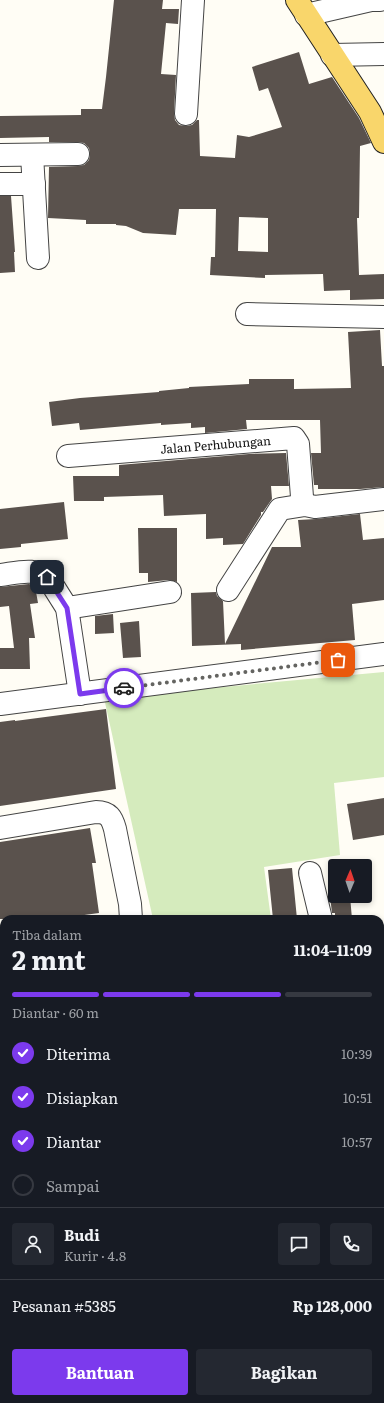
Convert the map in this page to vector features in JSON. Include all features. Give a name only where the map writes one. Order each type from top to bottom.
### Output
[{"type":"main road","points":[[301,8],[353,84],[370,112],[384,142]]},
{"type":"street","points":[[186,114],[193,0]]},
{"type":"street","points":[[301,8],[380,0]]},
{"type":"street","points":[[332,55],[384,54]]},
{"type":"street","points":[[0,155],[78,154]]},
{"type":"street","points":[[32,155],[38,258]]},
{"type":"street","points":[[0,184],[34,184]]},
{"type":"street","points":[[247,314],[384,317]]},
{"type":"street","name":"Jalan Perhubungan","points":[[68,456],[294,438],[298,444],[302,497],[306,505]]},
{"type":"street","points":[[228,590],[280,509],[306,505],[315,507],[384,499]]},
{"type":"street","points":[[0,576],[27,571],[40,573],[50,580],[67,608],[80,694]]},
{"type":"street","points":[[67,608],[170,592]]},
{"type":"street","points":[[0,704],[384,654]]},
{"type":"street","points":[[0,828],[96,812],[109,814],[112,817],[115,829],[130,904],[130,915]]},
{"type":"street","points":[[310,873],[320,915]]},
{"type":"green space","points":[[384,672],[384,777],[334,783],[340,855],[264,867],[270,915],[152,915],[104,698]]},
{"type":"building","points":[[114,0],[163,0],[162,9],[179,9],[178,24],[166,23],[161,74],[176,75],[175,120],[179,125],[186,126],[192,125],[199,120],[200,156],[235,158],[237,135],[249,137],[282,127],[268,88],[259,91],[252,67],[299,52],[309,84],[332,77],[359,118],[371,143],[360,146],[359,218],[357,218],[359,275],[384,274],[384,299],[350,300],[350,290],[324,291],[323,274],[265,275],[265,278],[210,275],[211,257],[215,257],[216,209],[179,209],[176,235],[143,233],[126,226],[116,224],[86,224],[86,220],[48,218],[49,167],[84,165],[89,160],[89,148],[84,143],[78,142],[49,142],[49,137],[0,138],[0,116],[81,115],[81,109],[102,109]],"holes":[[[239,217],[268,218],[268,252],[238,251]]]},
{"type":"building","points":[[0,196],[11,196],[15,272],[0,273]]},
{"type":"building","points":[[380,330],[382,366],[384,366],[384,487],[360,489],[318,489],[318,485],[314,485],[311,453],[321,453],[320,420],[246,420],[247,429],[205,433],[205,427],[191,428],[191,423],[161,425],[161,423],[80,430],[79,423],[52,426],[49,402],[80,398],[159,392],[189,387],[249,384],[249,379],[294,379],[294,389],[351,388],[348,332]]},
{"type":"building","points":[[286,453],[289,486],[271,486],[272,499],[263,512],[261,512],[261,515],[243,544],[223,545],[223,538],[206,539],[206,514],[164,516],[163,495],[104,497],[104,501],[74,501],[73,476],[119,476],[119,465],[249,454]]},
{"type":"building","points":[[64,502],[68,539],[21,544],[21,547],[0,549],[0,509]]},
{"type":"building","points":[[360,514],[363,540],[384,538],[384,600],[352,604],[355,640],[241,650],[241,644],[192,646],[191,593],[216,592],[217,596],[223,601],[225,644],[272,547],[301,547],[298,520]]},
{"type":"building","points":[[138,528],[177,528],[177,582],[168,580],[148,582],[148,573],[139,573]]},
{"type":"building","points":[[29,584],[35,586],[38,603],[30,604],[35,638],[29,638],[30,669],[0,669],[0,648],[14,648],[9,606],[0,607],[0,587]]},
{"type":"building","points":[[113,614],[114,633],[95,634],[95,616]]},
{"type":"building","points":[[139,621],[141,657],[123,658],[120,623]]},
{"type":"building","points":[[106,709],[116,789],[0,806],[0,722]]},
{"type":"building","points":[[384,798],[384,835],[353,840],[347,804]]},
{"type":"building","points":[[90,828],[96,863],[92,863],[99,913],[84,915],[0,915],[0,842]]},
{"type":"building","points":[[292,868],[297,915],[273,915],[268,870]]},
{"type":"building","points":[[331,903],[351,903],[352,915],[335,915],[335,913],[332,913]]},
{"type":"way so far","points":[[124,688],[338,660]]},
{"type":"route","points":[[47,577],[67,608],[80,694],[124,688]]}]
